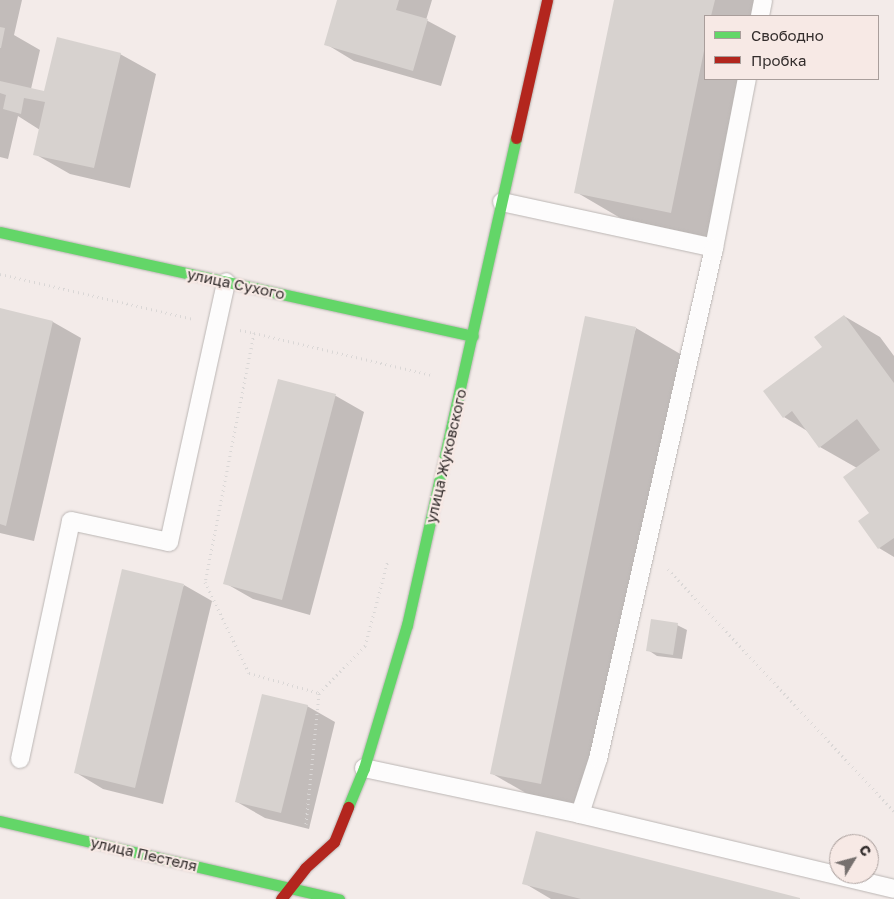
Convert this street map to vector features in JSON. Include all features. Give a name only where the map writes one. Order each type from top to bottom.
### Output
[{"type":"street","name":"улица Жуковского","points":[[281,899],[288,887],[305,868],[334,842],[364,768],[407,625],[473,336],[546,0]]},
{"type":"street","name":"улица Сухого","points":[[0,232],[473,336]]},
{"type":"street","name":"улица Пестеля","points":[[0,820],[339,899]]},
{"type":"lane","points":[[760,15],[763,0]]},
{"type":"lane","points":[[580,814],[598,759],[714,248],[748,80]]},
{"type":"lane","points":[[502,202],[714,248]]},
{"type":"lane","points":[[20,759],[71,521],[169,542],[226,282]]},
{"type":"lane","points":[[364,768],[580,814],[894,889]]},
{"type":"path","points":[[0,274],[436,376]]},
{"type":"path","points":[[254,333],[206,582],[249,673],[319,693]]},
{"type":"path","points":[[646,546],[894,812]]},
{"type":"path","points":[[306,830],[319,693],[365,646],[388,559]]},
{"type":"building","points":[[337,0],[399,0],[396,10],[428,19],[413,71],[324,45]]},
{"type":"building","points":[[614,0],[715,0],[711,15],[704,15],[704,51],[671,213],[574,193]]},
{"type":"building","points":[[0,27],[5,28],[1,48],[0,48]]},
{"type":"building","points":[[57,37],[121,53],[94,168],[33,155],[45,102],[24,98],[21,114],[3,109],[6,95],[0,93],[0,81],[44,91]]},
{"type":"building","points":[[0,308],[53,321],[6,526],[0,524]]},
{"type":"building","points":[[844,315],[894,383],[894,538],[878,549],[858,521],[869,513],[843,477],[880,450],[857,419],[819,448],[792,411],[783,418],[763,391],[822,347],[814,337]]},
{"type":"building","points":[[585,316],[636,327],[541,784],[490,774]]},
{"type":"building","points":[[278,379],[336,394],[282,600],[223,584]]},
{"type":"building","points":[[122,569],[184,584],[135,788],[74,773]]},
{"type":"building","points":[[651,619],[678,623],[673,655],[646,651]]},
{"type":"building","points":[[262,694],[308,705],[281,813],[235,802]]},
{"type":"building","points":[[536,831],[800,899],[581,899],[522,884]]},
{"type":"traffic: fast","points":[[348,807],[364,768],[407,625],[516,138]]},
{"type":"traffic: fast","points":[[0,232],[473,336]]},
{"type":"traffic: fast","points":[[0,821],[339,899]]},
{"type":"traffic: jam","points":[[516,138],[547,0]]},
{"type":"traffic: jam","points":[[281,899],[305,868],[334,842],[348,807]]}]
